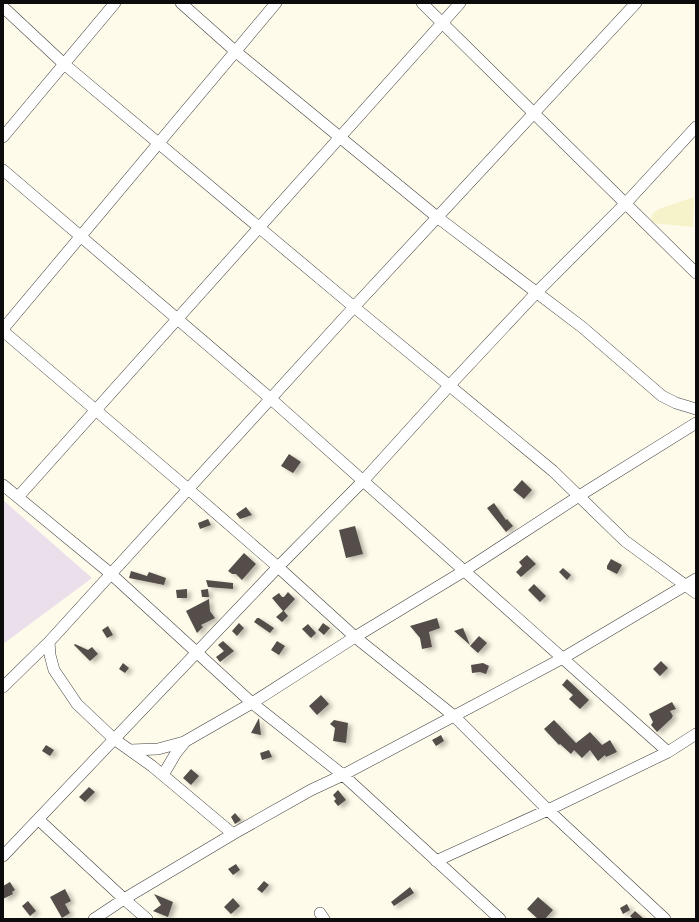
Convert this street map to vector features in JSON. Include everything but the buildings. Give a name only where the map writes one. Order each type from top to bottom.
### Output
[{"type":"street","points":[[3,137],[115,3]]},
{"type":"street","points":[[181,3],[235,51],[437,217],[538,292],[582,327],[662,396],[676,403],[696,409]]},
{"type":"street","points":[[276,3],[3,330],[278,567],[355,638],[454,716],[548,810],[665,919]]},
{"type":"street","points":[[422,3],[696,273]]},
{"type":"street","points":[[18,497],[460,3]]},
{"type":"street","points":[[3,687],[49,642],[187,488],[636,3]]},
{"type":"street","points":[[7,8],[64,64],[552,471],[625,541],[686,584],[696,593]]},
{"type":"street","points":[[3,856],[198,653],[278,567],[363,481],[449,386],[538,292],[626,203],[696,127]]},
{"type":"street","points":[[3,170],[271,399],[668,752]]},
{"type":"street","points":[[130,750],[158,749],[184,742],[252,703],[464,571],[579,496],[696,423]]},
{"type":"street","points":[[3,485],[110,573],[252,703],[343,775],[500,919]]},
{"type":"street","points":[[94,919],[124,899],[233,834],[311,790],[343,775],[563,658],[696,579]]},
{"type":"street","points":[[49,642],[51,660],[58,677],[77,704],[114,739],[163,775],[233,834]]},
{"type":"street","points":[[436,861],[548,810],[668,752],[696,734]]},
{"type":"street","points":[[163,775],[176,752],[184,742]]},
{"type":"street","points":[[39,820],[147,919]]},
{"type":"shaded area","points":[[694,197],[693,227],[652,223],[651,219],[653,213],[659,209]]},
{"type":"shaded area","points":[[3,500],[92,578],[3,644]]}]
